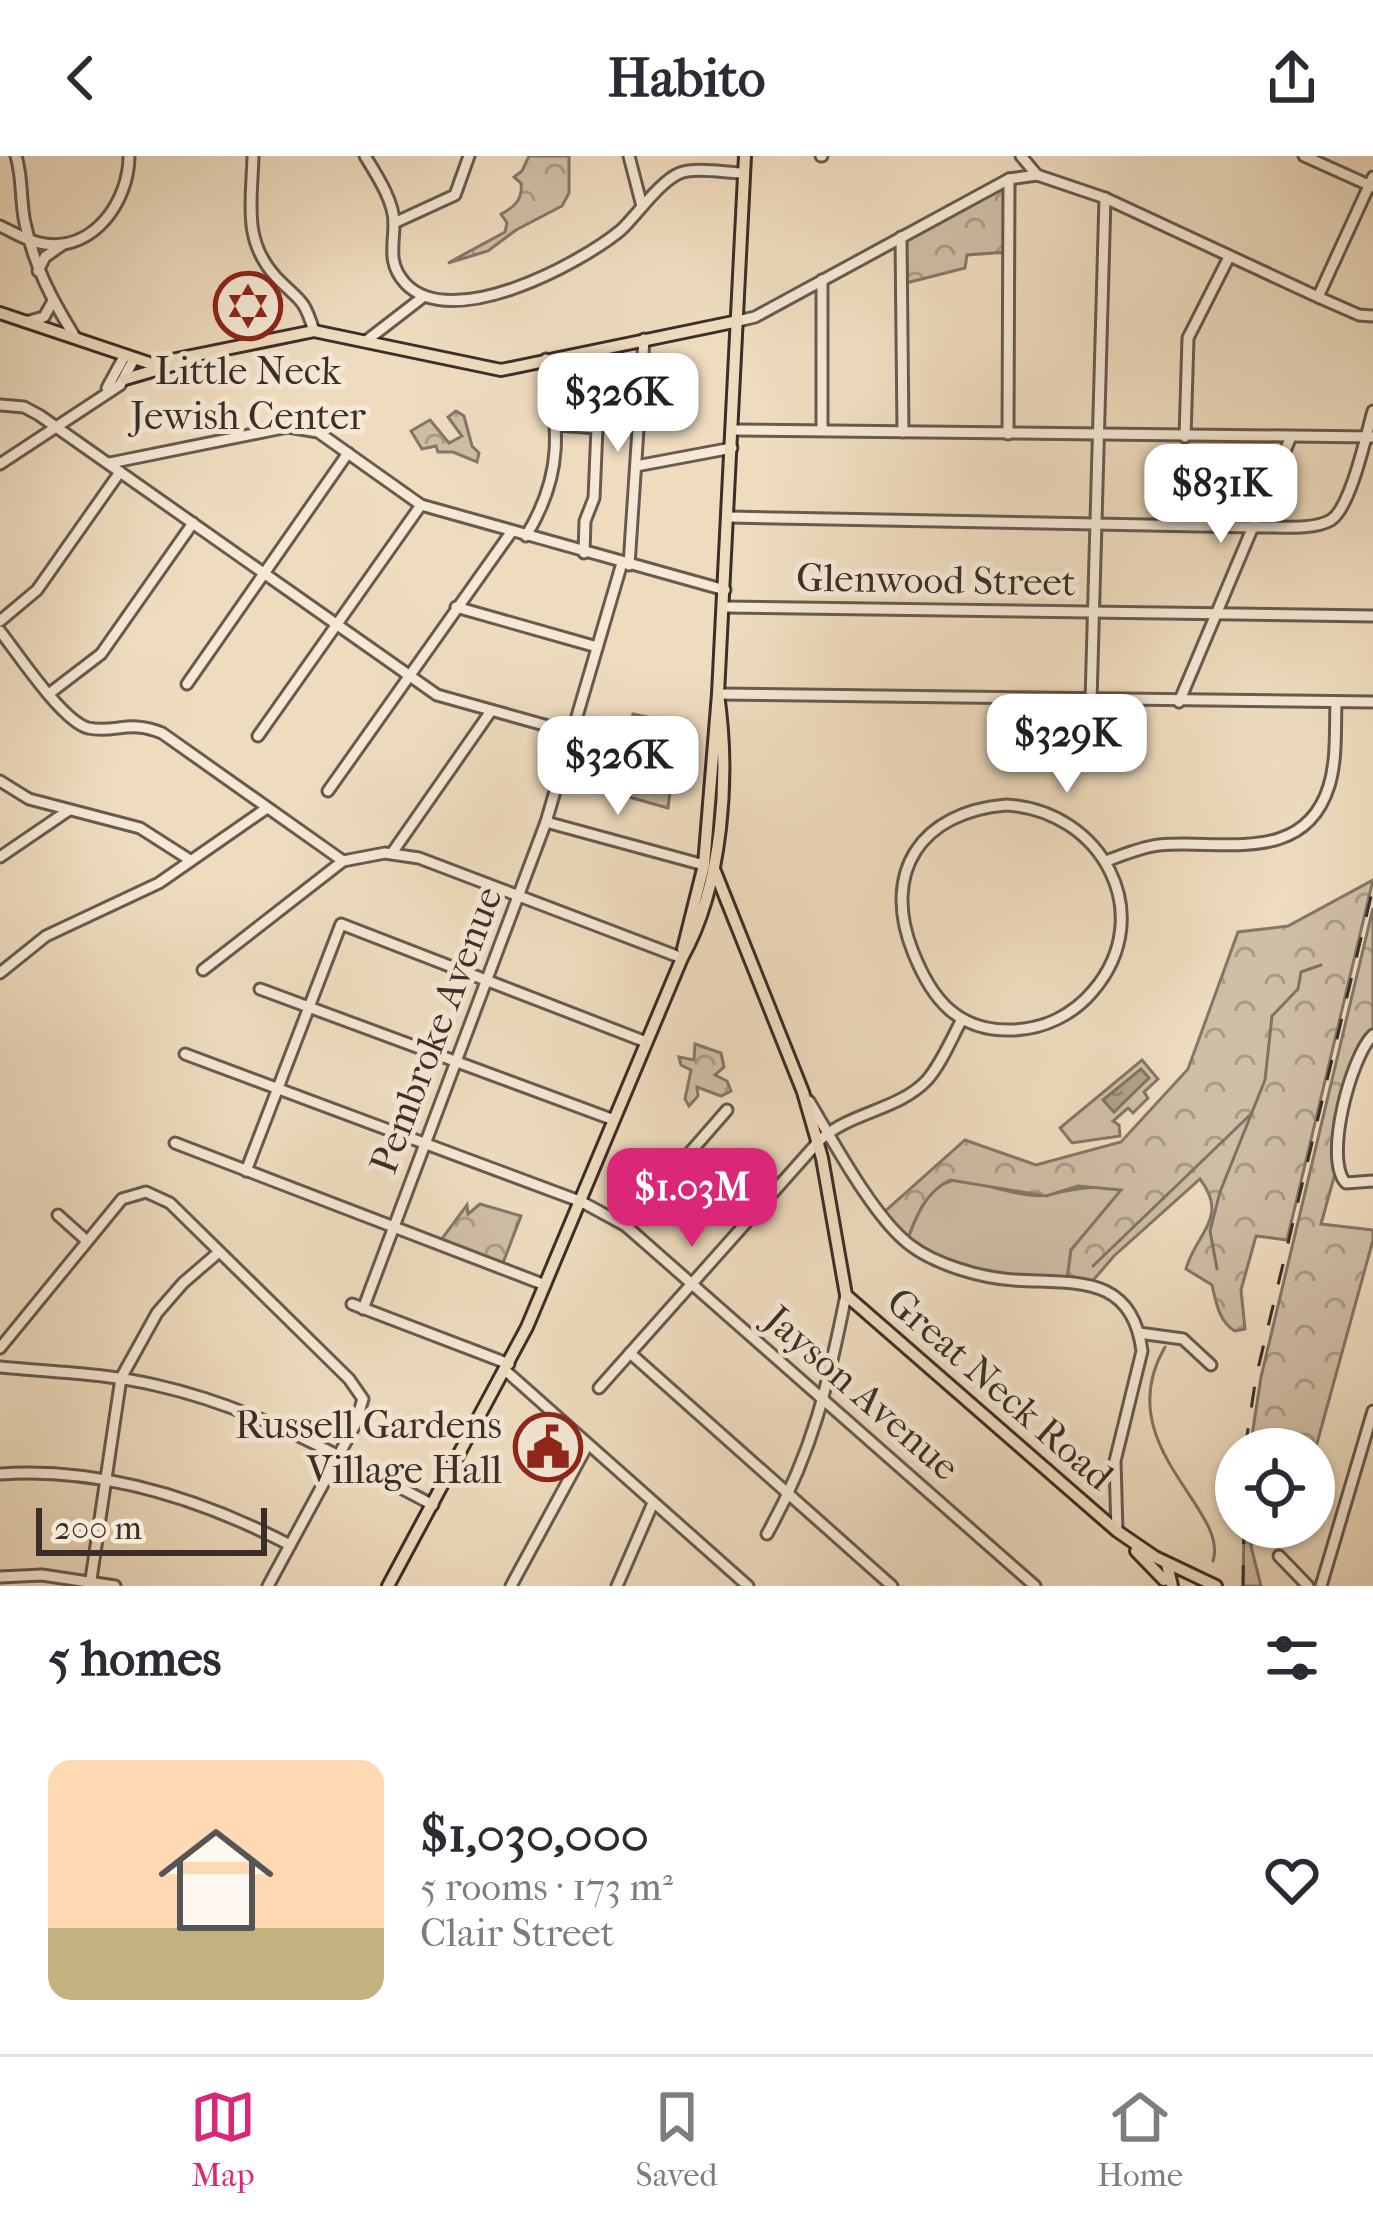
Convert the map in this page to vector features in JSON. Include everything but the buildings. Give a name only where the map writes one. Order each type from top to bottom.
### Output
[{"type":"main road","points":[[698,929],[723,728],[718,694],[745,156]]},
{"type":"main road","points":[[0,313],[152,364],[314,331],[501,370],[738,321]]},
{"type":"main road","points":[[125,380],[179,361]]},
{"type":"main road","points":[[682,958],[685,928],[709,867]]},
{"type":"main road","name":"Great Neck Road","points":[[709,867],[803,1092],[818,1142],[846,1295],[1117,1531],[1167,1564],[1211,1584]]},
{"type":"main road","points":[[388,1586],[507,1368],[582,1202],[682,958],[712,911],[729,914]]},
{"type":"main road","points":[[1117,1531],[1166,1584]]},
{"type":"main road","points":[[1166,1584],[1167,1564]]},
{"type":"street","points":[[16,156],[23,215],[38,271],[75,338]]},
{"type":"street","points":[[38,271],[44,257],[88,234],[115,207],[126,184],[129,156]]},
{"type":"street","points":[[253,156],[248,211],[253,235],[275,276],[304,299],[314,331]]},
{"type":"street","points":[[365,156],[394,223],[393,262],[405,283],[423,297],[450,301],[527,283],[577,261],[625,226],[680,173],[745,173]]},
{"type":"street","points":[[394,223],[455,195],[470,156]]},
{"type":"street","points":[[629,156],[642,206]]},
{"type":"street","points":[[1021,156],[1037,176]]},
{"type":"street","points":[[1304,156],[1372,183],[1318,297]]},
{"type":"street","points":[[738,321],[753,318],[1009,179],[1037,176],[1105,198],[1318,297],[1373,316]]},
{"type":"street","points":[[1008,434],[1009,179]]},
{"type":"street","points":[[1091,700],[1105,198]]},
{"type":"street","points":[[1,226],[23,215]]},
{"type":"street","points":[[1,226],[29,240],[68,243]]},
{"type":"street","points":[[902,237],[903,432]]},
{"type":"street","points":[[1185,437],[1188,338],[1229,257]]},
{"type":"street","points":[[821,280],[822,430]]},
{"type":"street","points":[[366,341],[423,297]]},
{"type":"street","points":[[29,321],[44,317],[53,301]]},
{"type":"street","name":"Pembroke Avenue","points":[[507,1368],[358,1307],[394,1226],[546,822],[625,564],[644,339]]},
{"type":"street","points":[[0,464],[125,380],[130,357]]},
{"type":"street","points":[[104,392],[130,357]]},
{"type":"street","points":[[526,536],[554,472],[558,425],[546,359]]},
{"type":"street","points":[[0,405],[24,407],[53,425],[440,696],[572,733]]},
{"type":"street","points":[[728,517],[1253,526],[1331,520],[1343,508],[1369,438],[1373,411]]},
{"type":"street","points":[[558,425],[597,428],[594,498],[585,521],[584,553]]},
{"type":"street","points":[[108,464],[296,426],[318,432],[421,505],[725,590]]},
{"type":"street","points":[[733,430],[1369,438]]},
{"type":"street","points":[[1179,702],[1290,439]]},
{"type":"street","points":[[636,466],[732,448]]},
{"type":"street","points":[[187,684],[349,454]]},
{"type":"street","points":[[139,484],[135,470],[146,456]]},
{"type":"street","points":[[0,621],[37,590],[121,472]]},
{"type":"street","points":[[258,736],[421,505]]},
{"type":"street","points":[[50,693],[100,654],[193,523]]},
{"type":"street","points":[[328,791],[512,531]]},
{"type":"street","name":"Glenwood Street","points":[[724,607],[1370,614]]},
{"type":"street","points":[[456,608],[597,647]]},
{"type":"street","points":[[0,632],[70,718],[87,727],[134,724],[162,733],[343,861]]},
{"type":"street","points":[[718,694],[1373,703]]},
{"type":"street","points":[[1106,861],[1160,845],[1253,846],[1295,831],[1313,815],[1328,788],[1336,703]]},
{"type":"street","points":[[392,853],[491,711]]},
{"type":"street","points":[[0,781],[29,800],[140,828],[190,860]]},
{"type":"street","points":[[990,806],[1022,806],[1068,822],[1085,834],[1106,861],[1117,886],[1120,914],[1114,950],[1096,988],[1068,1013],[1032,1028],[1002,1030],[961,1021],[928,986],[899,910],[902,877],[919,848],[960,815],[990,806]]},
{"type":"street","points":[[0,973],[46,937],[139,895],[267,808]]},
{"type":"street","points":[[0,857],[69,810]]},
{"type":"street","points":[[546,822],[709,867]]},
{"type":"street","points":[[202,970],[343,861],[392,853],[419,858],[682,958]]},
{"type":"street","points":[[247,1171],[341,924],[646,1042]]},
{"type":"street","points":[[260,989],[614,1120]]},
{"type":"street","points":[[599,1388],[828,1132],[927,1080],[961,1021]]},
{"type":"street","points":[[1373,1035],[1363,1045],[1352,1072],[1340,1126],[1338,1163],[1346,1183],[1373,1181]]},
{"type":"street","name":"Jayson Avenue","points":[[185,1054],[582,1202],[626,1226],[1035,1586]]},
{"type":"street","name":"Great Neck Road","points":[[803,1092],[882,1214],[913,1248],[992,1277],[1087,1282],[1114,1297],[1139,1333]]},
{"type":"street","points":[[626,1226],[727,1110]]},
{"type":"street","points":[[176,1143],[545,1285]]},
{"type":"street","points":[[0,1348],[122,1199],[146,1192],[164,1198],[358,1390],[362,1412],[268,1586]]},
{"type":"street","points":[[58,1215],[87,1241]]},
{"type":"street","points":[[90,1584],[121,1378],[157,1313],[183,1282],[219,1252]]},
{"type":"street","points":[[767,1534],[790,1494],[825,1401],[846,1295]]},
{"type":"street","points":[[1117,1531],[1115,1461],[1142,1351],[1139,1333],[1183,1340],[1210,1366]]},
{"type":"street","points":[[630,1353],[892,1586]]},
{"type":"street","points":[[0,1367],[121,1378],[239,1409],[433,1505]]},
{"type":"street","points":[[507,1368],[587,1446],[748,1586]]},
{"type":"street","points":[[1322,1586],[1373,1411]]},
{"type":"street","points":[[511,1586],[587,1446]]},
{"type":"street","points":[[0,1474],[50,1473],[106,1480],[202,1505],[290,1545]]},
{"type":"street","points":[[617,1586],[653,1503]]},
{"type":"street","points":[[1280,1556],[1308,1586]]},
{"type":"street","points":[[731,1586],[733,1573]]},
{"type":"street","points":[[0,1576],[41,1575],[115,1586]]},
{"type":"green space","points":[[529,156],[569,156],[569,193],[562,206],[488,251],[448,263],[505,232],[507,223],[501,214],[519,198],[521,183],[514,177]]},
{"type":"green space","points":[[1009,179],[1008,252],[967,255],[965,268],[902,284],[901,237]]},
{"type":"green space","points":[[456,411],[464,416],[472,446],[479,453],[477,462],[453,452],[438,452],[436,446],[422,449],[411,431],[430,420],[449,443],[462,436],[448,417]]},
{"type":"green space","points":[[633,714],[656,719],[655,739],[668,740],[666,765],[674,781],[668,808],[604,790],[615,755],[570,741],[575,723],[627,738]]},
{"type":"green space","points":[[1373,880],[1287,1240],[1256,1236],[1241,1290],[1245,1329],[1235,1331],[1225,1322],[1212,1285],[1186,1269],[1211,1215],[1212,1205],[1200,1179],[1114,1256],[1090,1284],[1067,1280],[1071,1250],[1121,1190],[1078,1186],[1046,1196],[950,1180],[927,1199],[906,1243],[882,1214],[965,1140],[1036,1165],[1121,1142],[1188,1069],[1238,932],[1288,926]]},
{"type":"green space","points":[[1373,908],[1373,1035],[1353,1072],[1338,1163],[1321,1224],[1373,1230],[1373,1240],[1321,1428],[1253,1428],[1261,1377]]},
{"type":"green space","points":[[695,1044],[721,1053],[724,1067],[715,1075],[727,1081],[731,1091],[721,1096],[697,1087],[698,1096],[689,1106],[685,1099],[691,1070],[681,1065],[679,1057],[694,1060]]},
{"type":"green space","points":[[1142,1060],[1158,1079],[1133,1113],[1128,1108],[1113,1121],[1119,1125],[1120,1136],[1072,1143],[1060,1128]]},
{"type":"green space","points":[[961,1179],[1038,1196],[1093,1187],[1123,1190],[1071,1250],[1067,1280],[1044,1280],[984,1272],[906,1243],[932,1193]]},
{"type":"green space","points":[[480,1204],[521,1216],[501,1268],[438,1244],[467,1205],[468,1214]]},
{"type":"green space","points":[[1244,1548],[1252,1548],[1261,1586],[1243,1586]]},
{"type":"water","points":[[1141,1069],[1149,1078],[1114,1112],[1103,1100]]},
{"type":"waterway","points":[[1217,1269],[1210,1231],[1220,1192],[1265,1080],[1272,1016],[1298,989],[1301,972],[1321,965]]},
{"type":"waterway","points":[[1093,1266],[1251,1114]]},
{"type":"waterway","points":[[1165,1347],[1151,1382],[1151,1414],[1160,1444],[1205,1519],[1213,1541],[1213,1561]]},
{"type":"railway","points":[[1248,1428],[1256,1377],[1373,888]]},
{"type":"railway","points":[[1243,1586],[1244,1548]]},
{"type":"place","name":"Little Neck Jewish Center","points":[[248,306]]},
{"type":"place","name":"Russell Gardens Village Hall","points":[[548,1447]]}]
